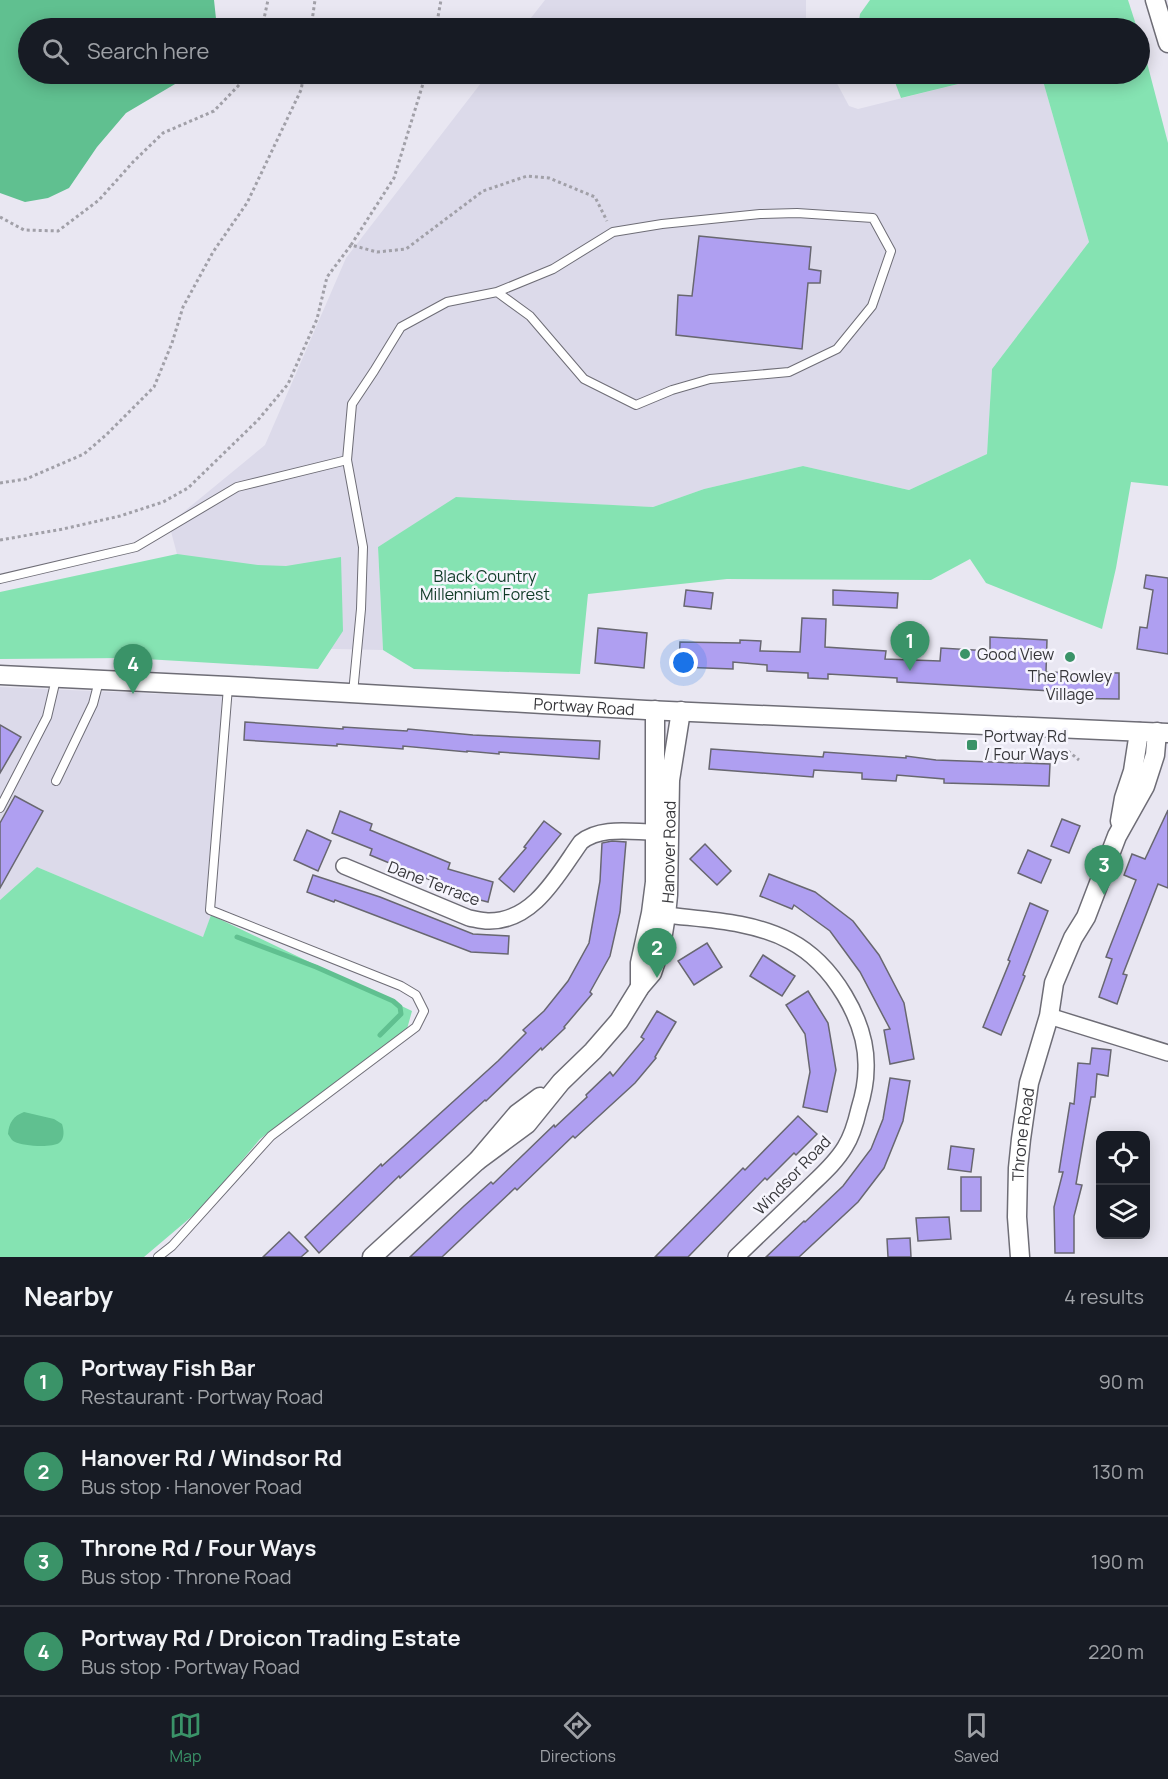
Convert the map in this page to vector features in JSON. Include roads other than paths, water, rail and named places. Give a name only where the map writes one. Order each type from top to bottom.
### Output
[{"type":"street","points":[[1155,0],[1168,43]]},
{"type":"street","name":"Portway Road","points":[[0,675],[655,710],[1155,732]]},
{"type":"street","name":"Hanover Road","points":[[655,710],[662,832]]},
{"type":"street","name":"Hanover Road","points":[[376,1255],[477,1161],[527,1124],[561,1082],[593,1052],[619,1021],[640,987],[652,973],[661,946],[658,914],[662,832],[681,711]]},
{"type":"street","name":"Throne Road","points":[[1020,1257],[1017,1217],[1021,1140],[1029,1083],[1049,1016],[1054,984],[1073,938],[1086,917],[1117,836],[1124,798],[1133,771],[1155,732]]},
{"type":"street","name":"Dane Terrace","points":[[344,866],[470,918],[489,921],[523,912],[537,902],[581,842],[590,834],[600,831],[662,832]]},
{"type":"street","name":"Windsor Road","points":[[658,914],[746,924],[780,937],[810,954],[828,971],[843,992],[855,1016],[862,1041],[866,1067],[863,1096],[856,1124],[846,1147],[830,1166],[736,1257]]},
{"type":"street","points":[[1049,1016],[1168,1053]]},
{"type":"lane","points":[[353,693],[361,609],[363,547],[347,460],[352,404],[401,327],[447,302],[497,292],[553,269],[613,232],[662,224],[760,214],[797,213],[873,218],[891,251],[872,306],[837,349],[789,372],[710,379],[672,390],[636,405],[584,379],[530,316],[497,292]]},
{"type":"lane","points":[[0,579],[136,547],[237,487],[347,460]]},
{"type":"lane","points":[[0,808],[47,717],[57,678]]},
{"type":"lane","points":[[56,781],[93,704],[100,680]]},
{"type":"lane","points":[[158,1257],[172,1246],[271,1136],[416,1027],[424,1011],[416,995],[401,986],[210,910],[228,686]]},
{"type":"waterway","points":[[237,937],[316,967],[393,1001],[400,1007],[401,1014],[380,1035]]},
{"type":"place","name":"Good View","points":[[965,654]]},
{"type":"place","name":"The Rowley Village","points":[[1070,657]]},
{"type":"place","name":"Portway Fish Bar","points":[[910,671]]},
{"type":"place","name":"Portway Rd / Droicon Trading Estate","points":[[133,694]]},
{"type":"place","name":"Portway Rd / Four Ways","points":[[972,745]]},
{"type":"place","name":"Throne Rd / Four Ways","points":[[1104,895]]},
{"type":"place","name":"Hanover Rd / Windsor Rd","points":[[657,978]]},
{"type":"park label","name":"Black Country Millennium Forest","points":[[485,585]]}]
